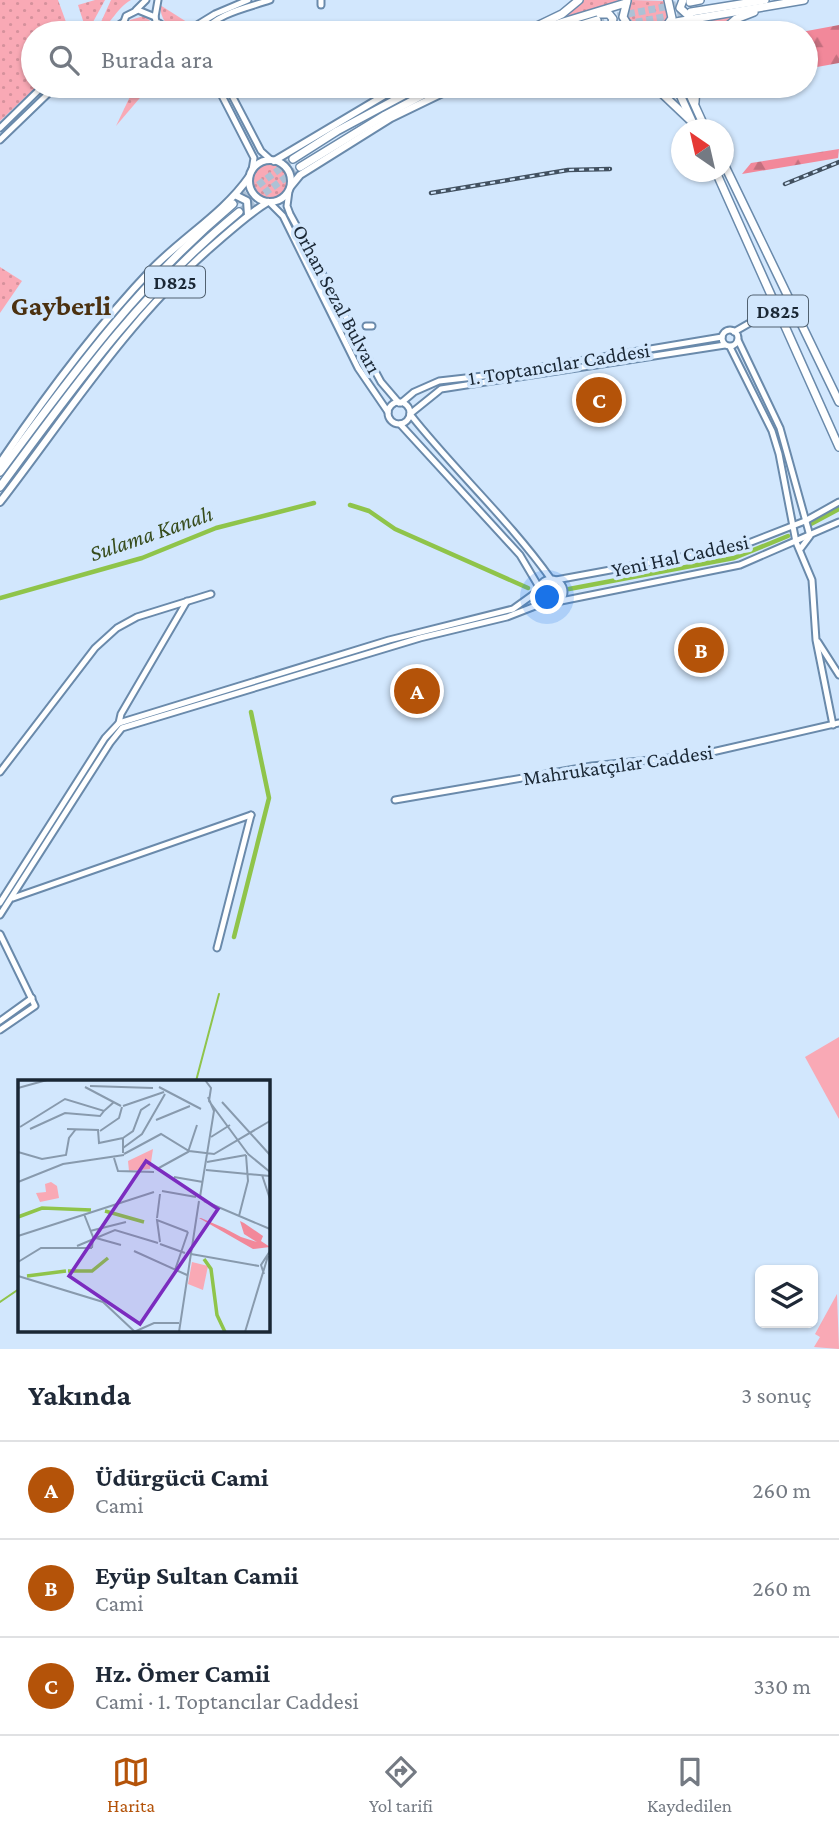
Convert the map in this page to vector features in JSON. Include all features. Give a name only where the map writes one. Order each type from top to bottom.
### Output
[{"type":"highway","points":[[549,21],[579,0]]},
{"type":"highway","points":[[668,0],[672,12],[669,21]]},
{"type":"highway","points":[[691,15],[682,12],[686,1],[700,0]]},
{"type":"highway","points":[[681,21],[691,15],[804,0]]},
{"type":"highway","points":[[580,21],[597,17],[627,1]]},
{"type":"highway","points":[[625,21],[627,1]]},
{"type":"highway","points":[[734,21],[766,3]]},
{"type":"highway","points":[[586,21],[606,13],[612,21]]},
{"type":"highway","points":[[293,159],[337,131],[399,98]]},
{"type":"highway","points":[[300,167],[385,114],[416,98]]},
{"type":"highway","points":[[666,98],[687,119]]},
{"type":"highway","points":[[681,98],[691,119]]},
{"type":"highway","points":[[691,98],[701,119]]},
{"type":"highway","points":[[695,98],[695,106]]},
{"type":"highway","name":"D825","points":[[721,182],[839,447]]},
{"type":"highway","name":"D825","points":[[732,182],[839,401]]},
{"type":"highway","points":[[0,472],[74,370],[120,314],[159,271],[233,204]]},
{"type":"highway","points":[[0,487],[131,313],[176,266],[239,212]]},
{"type":"main road","name":"D825","points":[[0,463],[94,335],[127,296],[184,239],[235,195],[260,163],[273,160],[379,98]]},
{"type":"main road","name":"D825","points":[[0,502],[122,340],[189,267],[248,215],[269,203],[281,200],[300,175],[391,118],[432,98]]},
{"type":"main road","points":[[273,160],[287,169],[290,188]]},
{"type":"main road","points":[[250,173],[253,195],[269,203]]},
{"type":"main road","points":[[235,195],[247,201],[248,215]]},
{"type":"street","points":[[123,21],[146,0]]},
{"type":"street","points":[[157,20],[158,0]]},
{"type":"street","points":[[202,21],[248,0]]},
{"type":"street","points":[[216,21],[270,0]]},
{"type":"street","points":[[135,11],[145,11],[157,20]]},
{"type":"street","points":[[0,128],[31,98]]},
{"type":"street","points":[[0,140],[44,98]]},
{"type":"street","points":[[223,98],[254,158],[250,173]]},
{"type":"street","points":[[233,98],[261,151],[273,160]]},
{"type":"street","name":"Orhan Sezal Bulvarı","points":[[290,188],[287,206],[290,214],[381,382],[400,403],[409,408],[410,414],[438,450],[524,541],[553,580],[564,589],[561,601]]},
{"type":"street","name":"Orhan Sezal Bulvarı","points":[[269,203],[283,216],[358,368],[388,412],[391,421],[400,424],[520,555],[539,589],[543,603]]},
{"type":"street","points":[[762,316],[769,306],[771,293]]},
{"type":"street","points":[[762,316],[775,312],[780,314]]},
{"type":"street","name":"1. Toptancılar Caddesi","points":[[400,403],[414,392],[439,381],[527,370],[722,337],[725,331],[734,332],[762,316]]},
{"type":"street","points":[[734,332],[780,428],[810,536]]},
{"type":"street","points":[[722,337],[772,431],[793,526],[812,580],[817,640],[836,724]]},
{"type":"street","points":[[728,346],[738,340]]},
{"type":"street","name":"1. Toptancılar Caddesi","points":[[410,414],[442,389],[728,346]]},
{"type":"street","points":[[439,381],[442,389]]},
{"type":"street","points":[[388,412],[400,403]]},
{"type":"street","points":[[400,424],[408,420],[410,414]]},
{"type":"street","name":"Yeni Hal Caddesi","points":[[553,580],[730,549],[805,521],[839,502]]},
{"type":"street","name":"Yeni Hal Caddesi","points":[[561,601],[740,565],[799,545],[810,536],[839,522]]},
{"type":"street","points":[[119,723],[398,638],[513,609],[553,580]]},
{"type":"street","points":[[0,772],[95,648],[117,628],[137,617],[211,594]]},
{"type":"street","points":[[1,901],[106,738],[119,723],[121,714],[187,601]]},
{"type":"street","points":[[0,915],[122,728],[532,609],[543,603],[552,606],[561,601]]},
{"type":"street","points":[[817,640],[839,675]]},
{"type":"street","name":"Mahrukatçılar Caddesi","points":[[395,800],[592,766],[699,755],[836,724]]},
{"type":"street","points":[[1,901],[251,815],[217,948]]},
{"type":"street","points":[[0,934],[35,1006],[0,1030]]},
{"type":"street","points":[[0,1021],[32,998]]},
{"type":"shaded area","points":[[0,0],[58,0],[66,21],[21,21],[21,98],[24,98],[0,121]]},
{"type":"shaded area","points":[[105,0],[94,21],[83,21],[78,5]]},
{"type":"shaded area","points":[[111,0],[131,0],[110,21],[101,21]]},
{"type":"shaded area","points":[[584,0],[618,0],[612,6],[553,21],[575,9]]},
{"type":"shaded area","points":[[632,0],[664,1],[668,21],[627,21]]},
{"type":"shaded area","points":[[160,5],[185,21],[165,21]]},
{"type":"shaded area","points":[[736,15],[729,21],[691,21]]},
{"type":"shaded area","points":[[144,16],[150,21],[130,21]]},
{"type":"shaded area","points":[[129,98],[140,98],[116,126]]},
{"type":"shaded area","points":[[271,164],[284,169],[289,182],[284,195],[271,200],[258,195],[253,182],[258,169]]},
{"type":"shaded area","points":[[0,267],[22,281],[0,313]]},
{"type":"shaded area","points":[[839,1037],[839,1119],[805,1057]]},
{"type":"shaded area","points":[[837,1294],[839,1349],[814,1347],[820,1337],[815,1334]]},
{"type":"green space","points":[[839,25],[839,63],[818,67],[818,29]]},
{"type":"green space","points":[[839,149],[838,158],[742,174],[751,163]]},
{"type":"waterway","name":"Sulama Kanalı","points":[[0,598],[142,558],[216,528],[314,503]]},
{"type":"waterway","name":"Sulama Kanalı","points":[[350,505],[369,511],[395,529],[528,588]]},
{"type":"waterway","points":[[809,525],[839,509]]},
{"type":"waterway","points":[[569,589],[734,558],[788,536]]},
{"type":"waterway","points":[[234,937],[269,798],[251,712]]},
{"type":"waterway","points":[[196,1080],[219,994]]},
{"type":"waterway","points":[[0,1302],[18,1290]]},
{"type":"tunnel","points":[[597,20],[690,2]]},
{"type":"tunnel","points":[[642,21],[690,12]]},
{"type":"tunnel","points":[[233,204],[293,159]]},
{"type":"tunnel","points":[[239,212],[300,167]]},
{"type":"railway","points":[[785,184],[839,162]]},
{"type":"railway","points":[[431,193],[568,170],[610,169]]},
{"type":"place","name":"Hz. Ömer Camii","points":[[599,400]]},
{"type":"place","name":"Eyüp Sultan Camii","points":[[701,650]]},
{"type":"place","name":"Üdürgücü Cami","points":[[417,691]]},
{"type":"district","name":"Gayberli","points":[[61,305]]}]
